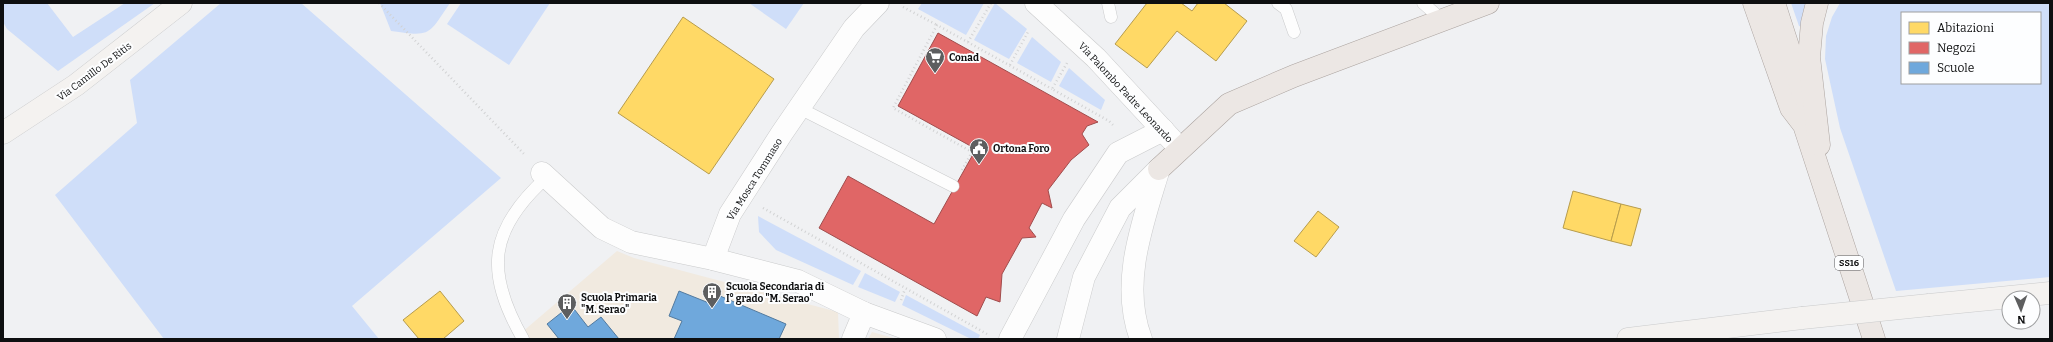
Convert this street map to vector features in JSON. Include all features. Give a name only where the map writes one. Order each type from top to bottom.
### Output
[{"type":"main road","points":[[1159,169],[1229,104],[1294,76],[1488,3]]},
{"type":"main road","points":[[1739,3],[1785,118],[1824,188]]},
{"type":"main road","name":"SS16","points":[[1754,3],[1791,108],[1804,125],[1874,339]]},
{"type":"main road","name":"SS16","points":[[1774,3],[1806,104],[1804,125]]},
{"type":"main road","points":[[1817,3],[1812,23],[1809,57],[1824,188]]},
{"type":"street","name":"Via Camillo De Ritis","points":[[3,133],[76,85],[181,3]]},
{"type":"street","name":"Via Mosca Tommaso","points":[[713,259],[730,214],[799,108],[854,28],[878,3]]},
{"type":"street","name":"Via Palombo Padre Leonardo","points":[[1036,3],[1082,44],[1180,149]]},
{"type":"street","points":[[1010,339],[1074,219],[1118,153],[1163,130]]},
{"type":"street","points":[[1068,339],[1084,277],[1120,208],[1159,169]]},
{"type":"street","points":[[1141,339],[1132,305],[1131,289],[1144,216],[1159,169]]},
{"type":"street","points":[[544,175],[602,228],[631,242],[713,259],[798,281],[864,313],[935,339]]},
{"type":"street","points":[[1628,339],[1802,318],[2050,293]]},
{"type":"street","points":[[853,339],[864,313]]},
{"type":"lane","points":[[1108,3],[1111,17]]},
{"type":"lane","points":[[1278,3],[1286,9],[1294,32]]},
{"type":"lane","points":[[1423,3],[1442,20]]},
{"type":"lane","points":[[799,108],[953,186]]},
{"type":"lane","points":[[523,339],[502,298],[498,280],[497,254],[505,229],[544,175]]},
{"type":"path","points":[[379,3],[544,175]]},
{"type":"path","points":[[968,42],[991,3]]},
{"type":"path","points":[[903,7],[1109,121],[1133,145]]},
{"type":"path","points":[[937,25],[893,108],[972,152],[953,186]]},
{"type":"path","points":[[1010,65],[1030,28]]},
{"type":"path","points":[[1052,89],[1066,64],[1082,44]]},
{"type":"path","points":[[760,207],[988,335]]},
{"type":"shaded area","points":[[3,3],[47,3],[73,37],[125,3],[155,3],[58,71],[7,29],[3,22]]},
{"type":"shaded area","points":[[221,3],[301,3],[501,178],[352,306],[379,339],[164,339],[55,195],[137,123],[130,80]]},
{"type":"shaded area","points":[[380,3],[450,3],[432,28],[422,33],[414,34],[391,31]]},
{"type":"shaded area","points":[[461,3],[550,3],[509,65],[447,24]]},
{"type":"shaded area","points":[[749,3],[804,3],[786,29]]},
{"type":"shaded area","points":[[922,3],[984,3],[966,35],[918,9]]},
{"type":"shaded area","points":[[995,3],[1027,29],[1009,59],[974,40]]},
{"type":"shaded area","points":[[1791,3],[1812,3],[1805,28],[1799,26]]},
{"type":"shaded area","points":[[1840,3],[2050,3],[2050,277],[1896,291],[1840,128],[1825,59],[1826,36],[1832,17]]},
{"type":"shaded area","points":[[1032,37],[1061,62],[1051,82],[1017,63]]},
{"type":"shaded area","points":[[1069,68],[1105,100],[1101,110],[1059,86]]},
{"type":"shaded area","points":[[758,216],[861,271],[853,285],[776,250],[759,232]]},
{"type":"shaded area","points":[[617,251],[634,258],[838,312],[839,339],[514,339]]},
{"type":"shaded area","points":[[865,273],[900,292],[895,302],[858,287]]},
{"type":"shaded area","points":[[906,295],[980,335],[978,339],[971,339],[902,305]]},
{"type":"shaded area","points":[[872,332],[897,339],[868,339]]},
{"type":"building: Abitazioni","points":[[1147,3],[1181,3],[1192,11],[1198,3],[1224,3],[1247,21],[1216,61],[1177,31],[1147,68],[1115,44]]},
{"type":"building: Abitazioni","points":[[683,17],[774,79],[709,174],[618,113]]},
{"type":"building: Abitazioni","points":[[1573,191],[1621,204],[1611,241],[1563,228]]},
{"type":"building: Abitazioni","points":[[1621,204],[1641,209],[1631,246],[1611,241]]},
{"type":"building: Abitazioni","points":[[1318,211],[1339,227],[1316,257],[1294,241]]},
{"type":"building: Abitazioni","points":[[440,291],[464,321],[443,339],[419,339],[403,320]]},
{"type":"building: Negozi","points":[[938,33],[1098,122],[1087,126],[1082,134],[1089,145],[1071,160],[1048,190],[1052,208],[1042,203],[1029,228],[1036,237],[1022,238],[1002,274],[1000,302],[986,297],[977,316],[819,228],[848,176],[934,224],[976,149],[898,106]]},
{"type":"building: Scuole","name":"Scuola Secondaria di I° grado \"M. Serao\"","points":[[679,291],[709,303],[713,293],[786,324],[779,339],[674,339],[682,321],[669,316]]},
{"type":"building: Scuole","name":"Scuola Primaria \"M. Serao\"","points":[[571,305],[588,327],[601,317],[619,339],[559,339],[547,324]]},
{"type":"place","name":"Conad","points":[[935,74]]},
{"type":"place","name":"Ortona Foro","points":[[979,165]]},
{"type":"place","name":"Scuola Secondaria di I° grado \"M. Serao\"","points":[[712,309]]},
{"type":"place","name":"Scuola Primaria \"M. Serao\"","points":[[567,320]]}]
